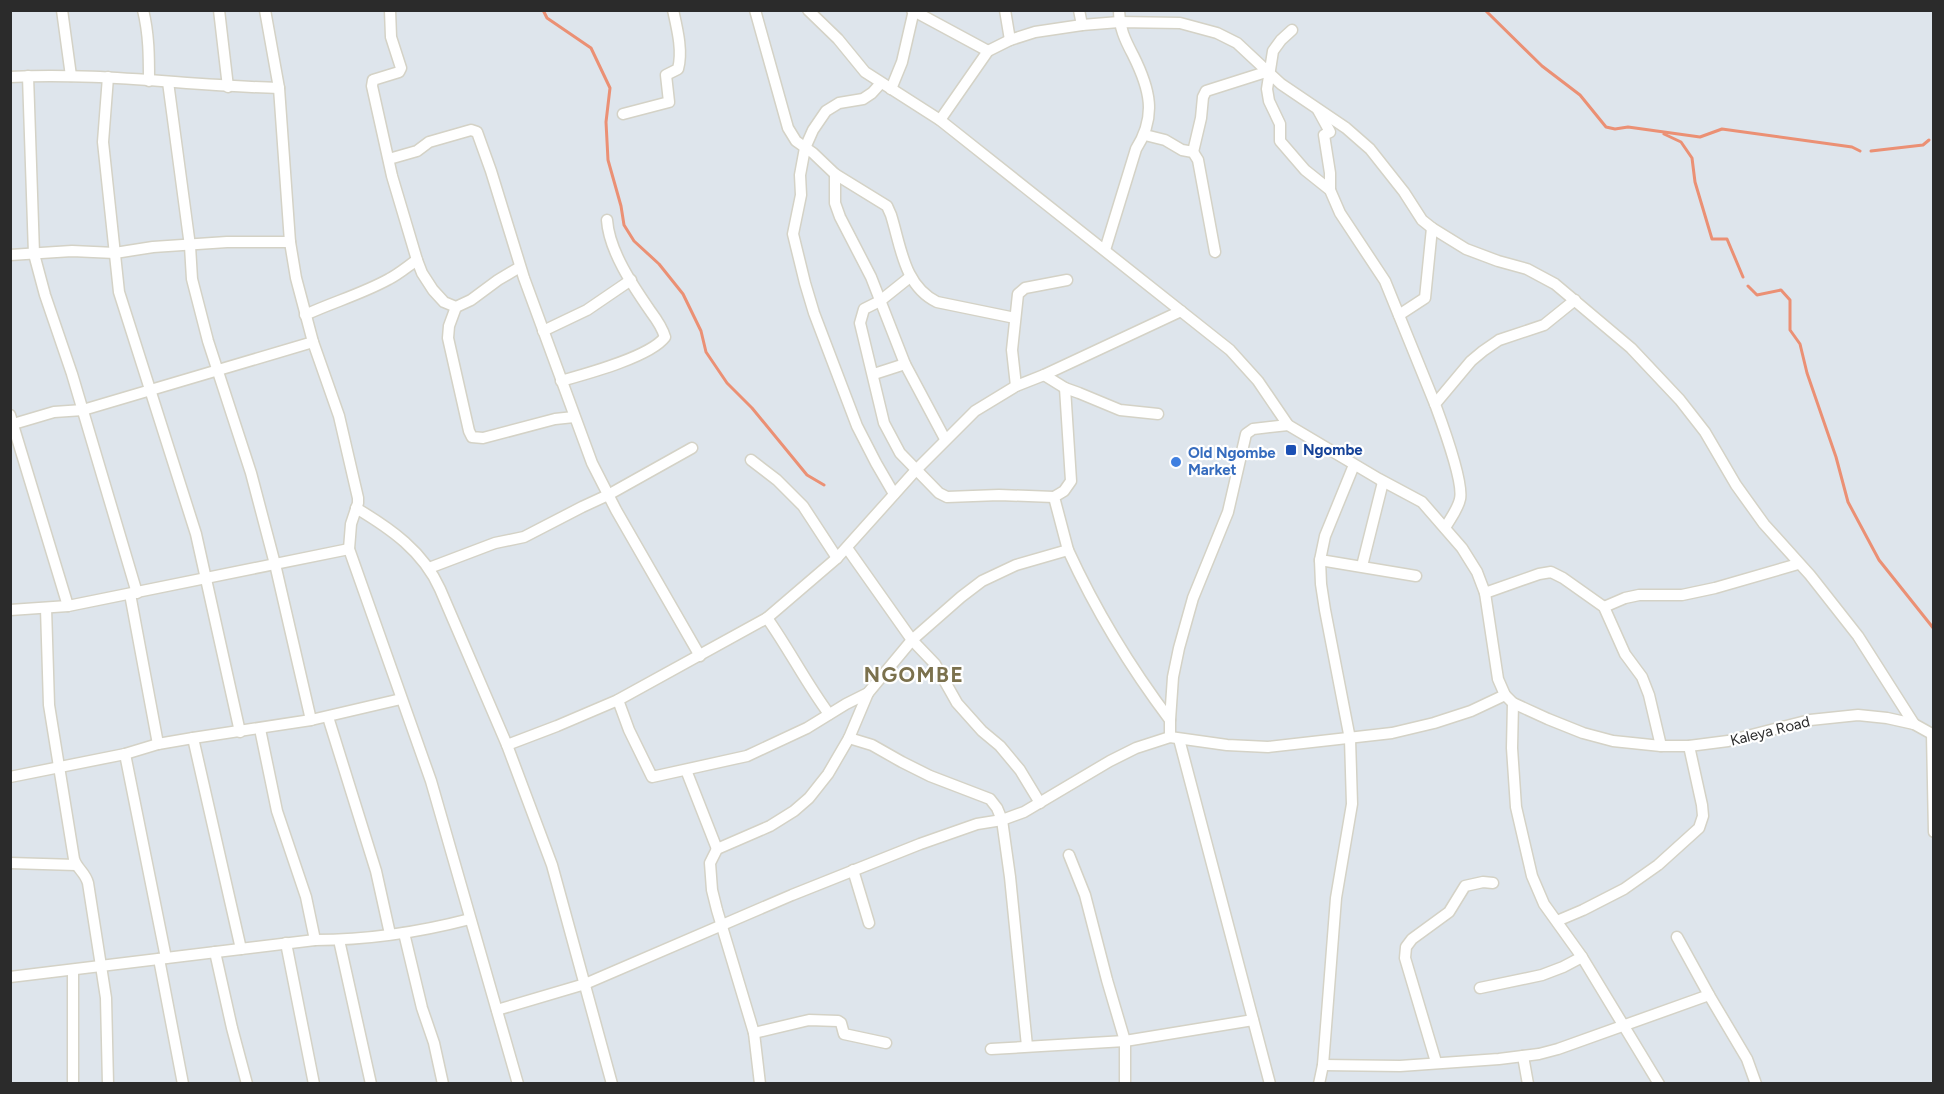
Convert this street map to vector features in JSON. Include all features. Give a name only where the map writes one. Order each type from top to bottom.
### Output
[{"type":"street","points":[[62,10],[71,76]]},
{"type":"street","points":[[143,10],[147,23],[149,81]]},
{"type":"street","points":[[219,10],[228,87]]},
{"type":"street","points":[[265,10],[279,88],[290,242],[305,315],[339,416],[358,498],[351,524],[349,549],[431,781],[518,1083]]},
{"type":"street","points":[[390,10],[391,37],[401,68],[399,72],[372,82],[389,159],[397,195],[422,273],[444,302],[456,307]]},
{"type":"street","points":[[623,114],[669,102],[666,75],[678,69],[680,65],[679,42],[673,10]]},
{"type":"street","points":[[755,10],[788,128],[796,141],[835,174],[887,206],[910,277],[925,296],[937,302],[1015,318]]},
{"type":"street","points":[[808,10],[838,39],[857,64],[891,90],[940,120],[1230,350],[1258,381],[1288,425],[1383,482],[1422,502],[1462,548],[1477,572],[1485,593],[1498,679],[1509,699],[1516,807],[1532,876],[1544,904],[1582,957],[1659,1083]]},
{"type":"street","points":[[1005,10],[1010,40]]},
{"type":"street","points":[[1079,10],[1082,25]]},
{"type":"street","points":[[1105,250],[1136,149],[1145,135],[1149,121],[1148,97],[1141,73],[1119,22],[1119,10]]},
{"type":"street","points":[[891,90],[902,62],[914,11],[988,51]]},
{"type":"street","points":[[940,120],[988,51],[1010,40],[1035,32],[1119,22],[1180,23],[1217,33],[1237,43],[1281,84],[1316,106],[1370,149],[1404,192],[1422,220],[1432,228],[1466,249],[1527,269],[1554,284],[1631,348],[1680,400],[1705,432],[1736,485],[1764,524],[1817,584],[1858,636],[1914,724]]},
{"type":"street","points":[[1292,30],[1273,51],[1267,89],[1269,101],[1280,124],[1281,141],[1305,170],[1330,190]]},
{"type":"street","points":[[1215,252],[1198,160],[1193,152],[1203,97],[1206,90],[1269,71]]},
{"type":"street","points":[[28,76],[34,254],[83,410],[134,593],[158,744]]},
{"type":"street","points":[[10,77],[71,76],[228,87],[279,88]]},
{"type":"street","points":[[108,78],[103,142],[119,292],[184,493],[207,579],[240,732]]},
{"type":"street","points":[[168,82],[190,246],[192,279],[208,341],[251,473],[275,564],[311,720]]},
{"type":"street","points":[[881,83],[863,99],[839,103],[826,111],[813,130],[805,148],[800,175],[801,195],[793,234],[814,313],[857,426],[894,494]]},
{"type":"street","points":[[1316,106],[1330,132],[1324,135],[1330,173],[1330,190],[1340,213],[1385,281],[1446,433],[1461,488],[1460,501],[1444,528]]},
{"type":"street","points":[[389,159],[417,151],[429,142],[471,130],[477,132],[520,267],[592,463],[700,656]]},
{"type":"street","points":[[1145,135],[1165,140],[1182,150],[1193,152]]},
{"type":"street","points":[[835,174],[835,202],[840,218],[871,277],[905,364],[945,439]]},
{"type":"street","points":[[561,381],[616,364],[664,339],[664,332],[659,323],[613,248],[607,220]]},
{"type":"street","points":[[1399,315],[1425,298],[1432,228]]},
{"type":"street","points":[[10,255],[72,251],[115,253],[153,247],[227,242],[290,242]]},
{"type":"street","points":[[305,315],[329,303],[359,294],[392,278],[417,260]]},
{"type":"street","points":[[520,267],[471,300],[456,307],[449,327],[448,339],[469,431],[472,437],[483,438],[555,419],[574,417]]},
{"type":"street","points":[[910,277],[880,301],[864,309],[860,323],[885,423],[900,453],[939,494],[946,497],[999,495],[1054,497],[1064,491],[1071,481],[1065,388]]},
{"type":"street","points":[[543,331],[593,306],[631,280]]},
{"type":"street","points":[[1016,386],[1012,350],[1018,294],[1025,288],[1067,280]]},
{"type":"street","points":[[1434,404],[1471,361],[1483,351],[1499,340],[1544,325],[1575,300]]},
{"type":"street","points":[[507,745],[618,700],[767,618],[837,558],[945,439],[975,411],[1016,386],[1181,311]]},
{"type":"street","points":[[68,606],[12,421],[54,412],[83,410],[313,342]]},
{"type":"street","points":[[874,374],[905,364]]},
{"type":"street","points":[[1044,375],[1065,388],[1120,410],[1158,414]]},
{"type":"street","points":[[1270,1083],[1170,720],[1173,677],[1179,648],[1193,598],[1228,512],[1246,434],[1252,429],[1288,425]]},
{"type":"street","points":[[429,568],[495,543],[524,537],[608,495],[692,448]]},
{"type":"street","points":[[751,460],[777,480],[802,507],[837,558]]},
{"type":"street","points":[[1319,1083],[1323,1065],[1336,898],[1352,804],[1350,739],[1324,610],[1320,560],[1324,536],[1354,465]]},
{"type":"street","points":[[1362,566],[1383,482]]},
{"type":"street","points":[[1054,497],[1068,550],[1088,593],[1111,635],[1170,720]]},
{"type":"street","points":[[356,508],[390,530],[413,549],[429,568],[440,589],[507,745],[552,865],[612,1083]]},
{"type":"street","points":[[846,548],[912,640],[935,664],[957,703],[982,731],[1000,746],[1020,770],[1040,803]]},
{"type":"street","points":[[10,610],[68,606],[349,549]]},
{"type":"street","points":[[759,1083],[754,1033],[722,926],[710,873],[710,863],[717,849],[770,826],[801,804],[828,774],[849,738],[868,693],[912,640],[961,597],[982,581],[1016,565],[1068,550]]},
{"type":"street","points":[[1320,560],[1416,576]]},
{"type":"street","points":[[1604,607],[1639,595],[1682,595],[1707,590],[1798,564]]},
{"type":"street","points":[[1485,593],[1551,572],[1604,607],[1625,654],[1642,677],[1652,704],[1661,746]]},
{"type":"street","points":[[46,608],[49,705],[59,768],[76,865],[86,875],[103,967],[108,1083]]},
{"type":"street","points":[[767,618],[829,714]]},
{"type":"street","points":[[618,700],[629,730],[650,774],[655,777],[747,756],[779,742],[868,693]]},
{"type":"street","points":[[10,777],[125,754],[158,744],[328,717],[401,699]]},
{"type":"street","points":[[497,1010],[585,984],[853,870],[977,824],[1002,820],[1040,803],[1110,761],[1137,748],[1174,738],[1227,745],[1269,747],[1350,739],[1392,733],[1434,723],[1509,699]]},
{"type":"street","name":"Kaleya Road","points":[[1509,699],[1548,719],[1583,733],[1614,741],[1661,746],[1689,746],[1728,741],[1810,720],[1858,715],[1914,724],[1933,734],[1934,832]]},
{"type":"street","points":[[328,717],[376,872],[390,934]]},
{"type":"street","points":[[260,729],[277,811],[306,897],[315,940]]},
{"type":"street","points":[[193,738],[241,949]]},
{"type":"street","points":[[849,738],[872,745],[930,776],[990,799],[997,808],[1002,820],[1018,948],[1027,1046]]},
{"type":"street","points":[[1557,921],[1624,890],[1658,865],[1699,828],[1703,816],[1702,805],[1689,746]]},
{"type":"street","points":[[125,754],[163,959],[183,1083]]},
{"type":"street","points":[[686,770],[717,849]]},
{"type":"street","points":[[1069,855],[1085,896],[1125,1041],[1125,1083]]},
{"type":"street","points":[[10,863],[76,865]]},
{"type":"street","points":[[853,870],[869,923]]},
{"type":"street","points":[[1436,1062],[1405,958],[1406,947],[1412,939],[1449,912],[1465,886],[1483,882],[1493,884]]},
{"type":"street","points":[[10,977],[286,943],[404,933],[470,918]]},
{"type":"street","points":[[404,933],[443,1083]]},
{"type":"street","points":[[1677,937],[1747,1059],[1756,1083]]},
{"type":"street","points":[[339,940],[371,1083]]},
{"type":"street","points":[[286,943],[314,1083]]},
{"type":"street","points":[[215,952],[229,1019],[247,1083]]},
{"type":"street","points":[[1480,988],[1542,975],[1582,957]]},
{"type":"street","points":[[72,1083],[73,970]]},
{"type":"street","points":[[1323,1065],[1400,1066],[1523,1056],[1558,1049],[1709,994]]},
{"type":"street","points":[[754,1033],[809,1020],[838,1021],[841,1023],[844,1034],[886,1043]]},
{"type":"street","points":[[991,1049],[1125,1041],[1253,1020]]},
{"type":"street","points":[[1523,1056],[1528,1083]]},
{"type":"waterway","points":[[543,10],[547,18],[591,48],[610,88],[606,122],[608,160],[624,225],[634,241],[659,264],[683,294],[701,331],[706,352],[727,383],[752,408],[807,475],[824,485]]},
{"type":"waterway","points":[[1485,10],[1542,66],[1580,95],[1606,127],[1615,129],[1628,127],[1700,137],[1722,129],[1852,147],[1860,151]]},
{"type":"waterway","points":[[1664,134],[1681,142],[1692,158],[1695,182],[1712,239],[1727,239],[1743,277]]},
{"type":"waterway","points":[[1871,151],[1923,145],[1929,140]]},
{"type":"waterway","points":[[1748,286],[1757,295],[1781,290],[1790,300],[1790,330],[1800,344],[1848,502],[1879,560],[1934,629]]},
{"type":"place","name":"Ngombe","points":[[1291,450]]},
{"type":"place","name":"Old Ngombe Market","points":[[1176,462]]},
{"type":"district","name":"NGOMBE","points":[[914,675]]}]
